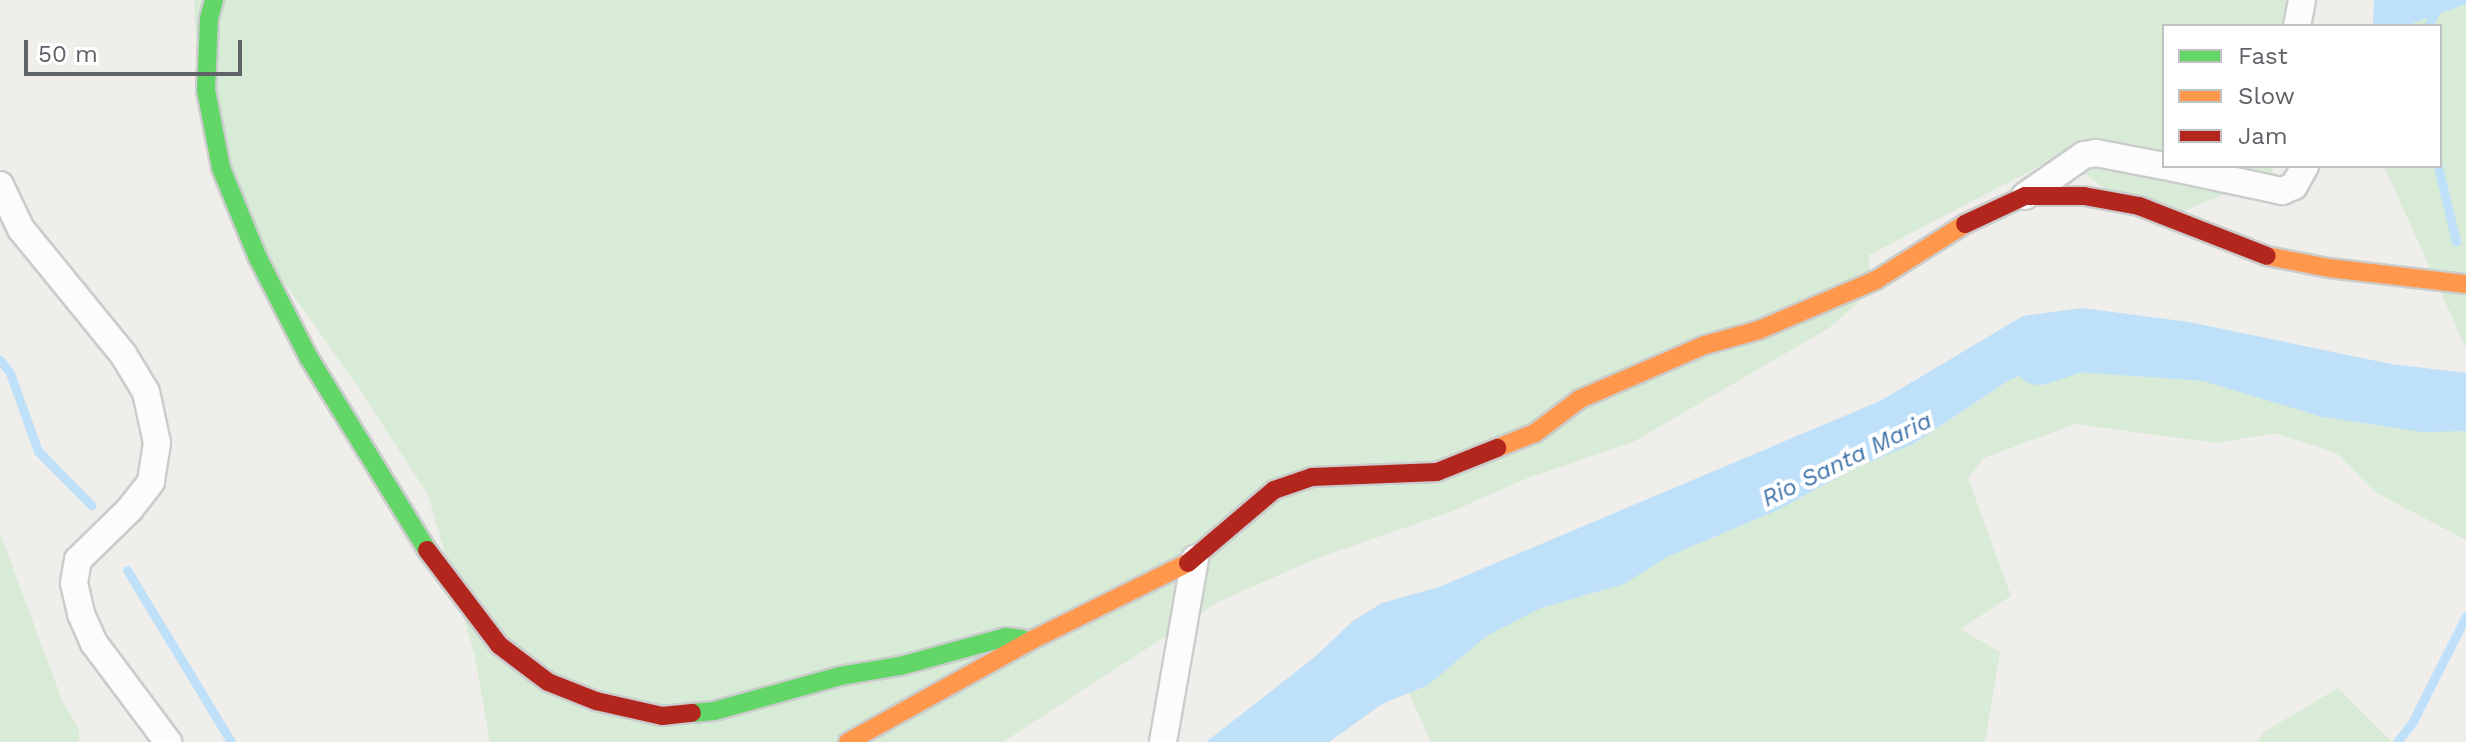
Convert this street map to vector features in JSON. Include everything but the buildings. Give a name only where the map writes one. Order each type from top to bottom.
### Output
[{"type":"street","points":[[214,0],[209,19],[206,90],[221,168],[258,258],[309,358],[367,458],[422,544],[499,645],[548,682],[596,701],[662,716],[714,711],[840,676],[900,666],[1006,637],[1032,640]]},
{"type":"street","points":[[2297,24],[2302,0]]},
{"type":"street","points":[[848,742],[1032,640],[1195,559],[1274,490],[1312,477],[1437,472],[1535,433],[1580,399],[1705,345],[1759,330],[1876,280],[1975,218],[2025,196],[2084,155],[2096,153],[2162,165]]},
{"type":"street","points":[[2174,168],[2282,191],[2294,186],[2304,168]]},
{"type":"street","points":[[0,185],[21,229],[123,354],[146,392],[157,443],[151,482],[130,509],[78,560],[74,583],[81,614],[94,643],[168,742]]},
{"type":"street","points":[[2025,196],[2084,196],[2139,206],[2259,254],[2329,268],[2466,284]]},
{"type":"street","points":[[1163,742],[1195,559]]},
{"type":"green space","points":[[194,0],[2297,0],[2291,24],[2162,24],[2162,168],[2272,168],[2273,172],[2169,218],[2119,198],[2059,156],[1869,255],[1870,292],[1829,328],[1633,442],[1528,478],[1450,512],[1320,557],[1220,601],[1003,742],[490,742],[475,657],[428,495],[359,388],[261,250],[198,81]]},
{"type":"green space","points":[[2466,4],[2466,348],[2385,168],[2442,168],[2442,24],[2411,24]]},
{"type":"green space","points":[[2080,348],[2149,348],[2189,352],[2310,388],[2432,413],[2466,415],[2466,540],[2375,492],[2337,453],[2274,433],[2217,443],[2075,424],[1984,458],[1968,478],[2011,596],[1960,629],[2000,652],[1985,742],[1431,742],[1409,693],[1428,685],[1488,635],[1541,608],[1624,584],[1667,557],[1778,510],[1853,469],[1913,444],[2008,381]]},
{"type":"green space","points":[[0,533],[62,700],[79,730],[78,742],[0,742]]},
{"type":"green space","points":[[2338,688],[2392,742],[2257,742],[2264,732]]},
{"type":"water","points":[[2374,0],[2466,0],[2466,4],[2411,24],[2373,24]]},
{"type":"water","points":[[2082,308],[2189,322],[2391,364],[2466,373],[2466,415],[2432,413],[2310,388],[2189,352],[2149,348],[2080,348],[2008,381],[1913,444],[1853,469],[1778,510],[1667,557],[1624,584],[1541,608],[1488,635],[1428,685],[1382,704],[1329,742],[1206,742],[1316,656],[1353,621],[1382,603],[1439,587],[1880,401],[2023,316]]},
{"type":"waterway","points":[[2429,24],[2442,0]]},
{"type":"waterway","points":[[2438,168],[2456,242]]},
{"type":"waterway","name":"Rio Santa Maria","points":[[2039,359],[2078,346],[2207,355],[2326,391],[2425,406],[2466,405]]},
{"type":"waterway","points":[[0,360],[10,373],[38,451],[91,505]]},
{"type":"waterway","points":[[127,570],[231,742]]},
{"type":"waterway","points":[[2397,742],[2412,723],[2466,616]]},
{"type":"traffic: fast","points":[[214,0],[209,19],[206,90],[221,168],[258,258],[309,358],[427,550]]},
{"type":"traffic: fast","points":[[692,713],[714,711],[840,676],[900,666],[1006,637],[1022,639]]},
{"type":"traffic: slow","points":[[1497,448],[1535,433],[1580,399],[1705,345],[1759,330],[1876,280],[1965,224]]},
{"type":"traffic: slow","points":[[2267,256],[2329,268],[2466,284]]},
{"type":"traffic: slow","points":[[848,742],[1032,640],[1188,563]]},
{"type":"traffic: jam","points":[[1965,224],[2025,196],[2084,196],[2139,206],[2267,256]]},
{"type":"traffic: jam","points":[[1188,563],[1274,490],[1312,477],[1437,472],[1497,448]]},
{"type":"traffic: jam","points":[[427,550],[499,645],[548,682],[596,701],[662,716],[692,713]]}]
